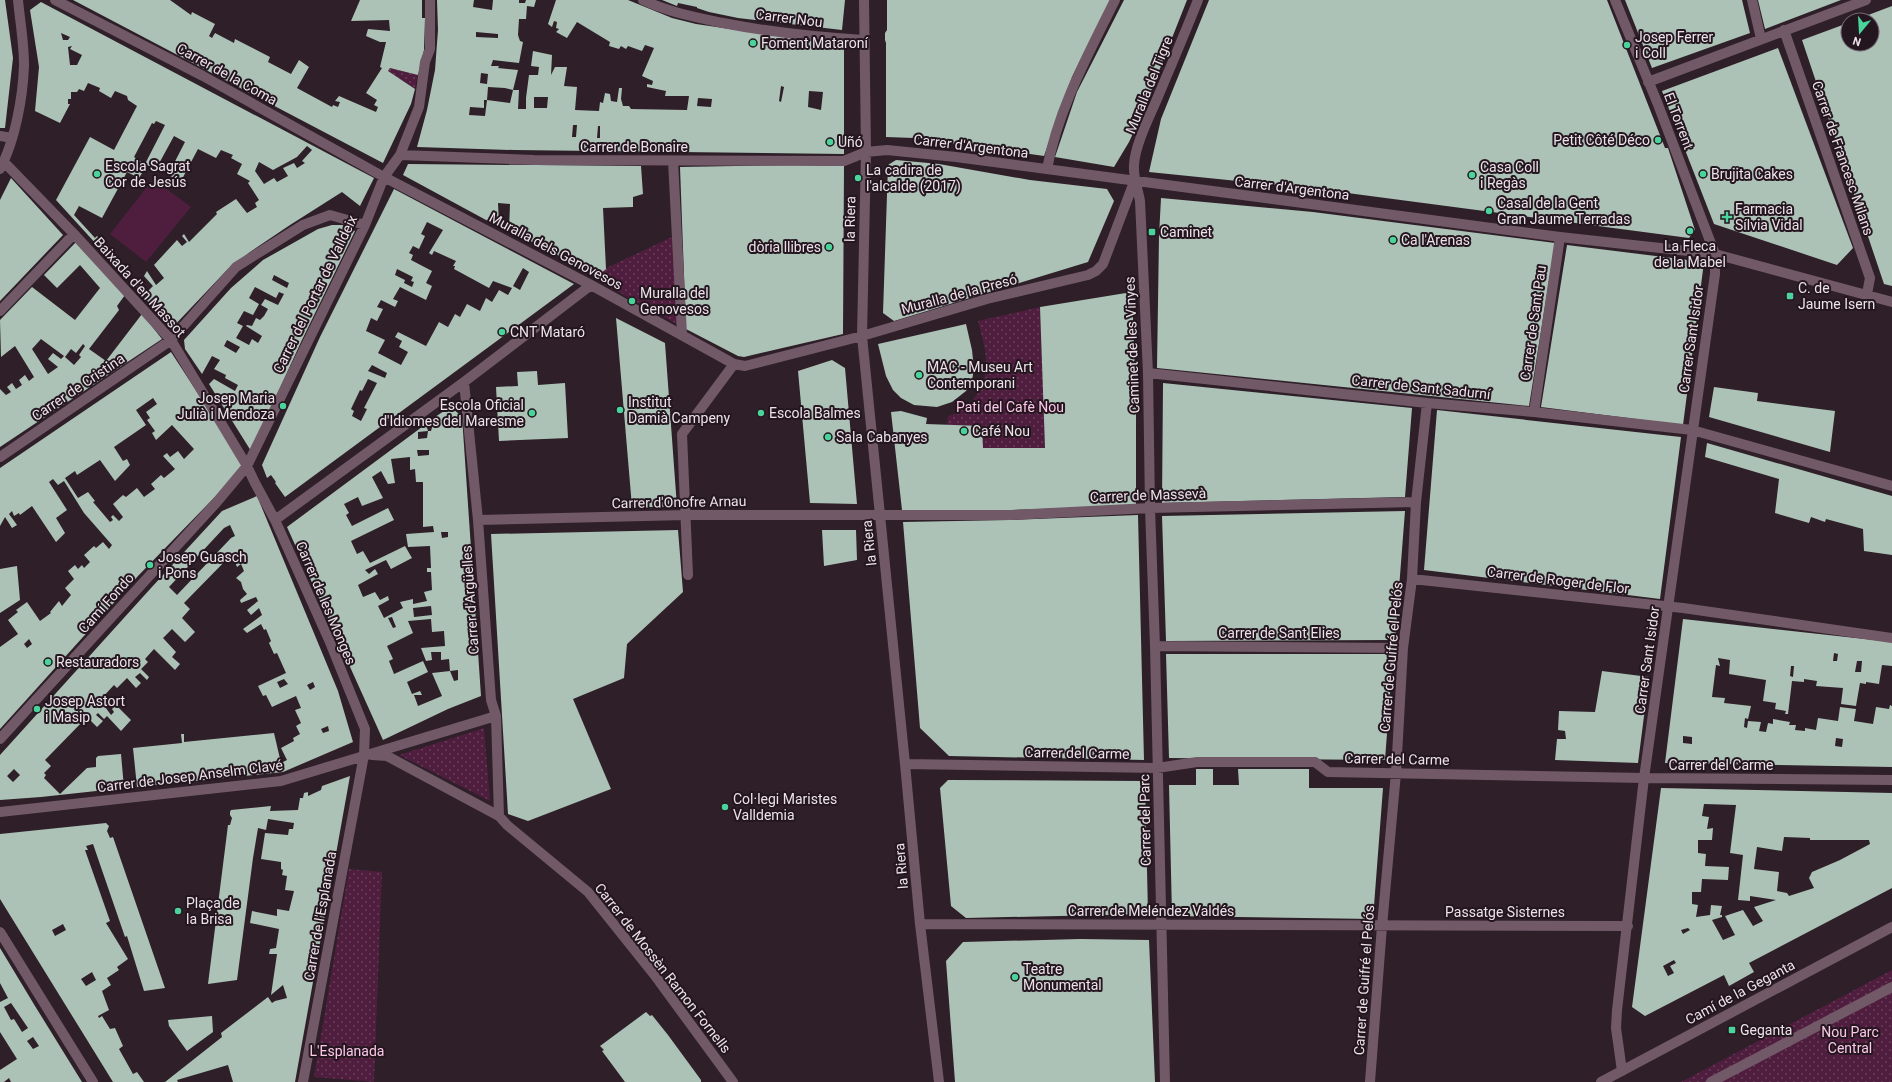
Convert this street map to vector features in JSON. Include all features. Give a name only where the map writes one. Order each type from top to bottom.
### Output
[{"type":"street","points":[[2,165],[12,138],[20,98],[24,64],[18,0]]},
{"type":"street","name":"Carrer de la Coma","points":[[55,0],[203,76],[384,177]]},
{"type":"street","name":"Carrer del Portar de Valldeix","points":[[247,466],[365,224],[384,177],[400,155],[419,107],[425,62],[430,49],[430,0]]},
{"type":"street","name":"Carrer Nou","points":[[643,0],[676,13],[740,26],[795,34],[863,40]]},
{"type":"street","name":"la Riera","points":[[864,0],[863,40],[866,152],[862,336],[906,764],[920,924],[939,1082]]},
{"type":"street","points":[[1047,169],[1072,87],[1115,0]]},
{"type":"street","name":"Muralla del Tigre","points":[[1134,182],[1135,156],[1198,0]]},
{"type":"street","name":"El Torrent","points":[[1615,0],[1715,254]]},
{"type":"street","points":[[1752,0],[1761,39]]},
{"type":"street","points":[[1648,82],[1866,0]]},
{"type":"street","name":"Carrer de Francesc Milans","points":[[1784,30],[1870,278],[1866,294]]},
{"type":"street","points":[[0,136],[12,138]]},
{"type":"street","name":"Carrer d'Argentona","points":[[866,152],[887,150],[1047,169],[1117,178],[1134,182],[1560,237],[1715,254],[1892,302]]},
{"type":"street","name":"Carrer de Bonaire","points":[[400,155],[534,160],[844,161],[866,152]]},
{"type":"street","points":[[673,161],[682,334]]},
{"type":"street","name":"Baixada d'en Massot","points":[[2,165],[74,234],[171,340],[247,466]]},
{"type":"street","name":"Muralla dels Genovesos","points":[[384,177],[591,285],[734,364]]},
{"type":"street","name":"Muralla de la Presó","points":[[734,364],[745,366],[862,336],[987,299],[1088,275],[1096,271],[1103,264],[1134,182]]},
{"type":"street","name":"Caminet de les Vinyes","points":[[1134,182],[1138,190],[1140,201],[1148,373],[1150,508]]},
{"type":"street","name":"Carrer de Cristina","points":[[0,457],[171,340],[236,267],[303,225],[330,215],[365,224]]},
{"type":"street","points":[[0,311],[74,234]]},
{"type":"street","name":"Carrer de Sant Pau","points":[[1534,412],[1560,237]]},
{"type":"street","name":"Carrer Sant Isidor","points":[[1622,1071],[1616,1028],[1617,1010],[1628,926],[1644,778],[1715,274],[1715,254]]},
{"type":"street","points":[[275,520],[464,382],[591,285]]},
{"type":"street","points":[[688,575],[682,434],[734,364]]},
{"type":"street","name":"Carrer de Sant Sadurní","points":[[1148,373],[1427,403],[1534,412],[1692,430],[1892,486]]},
{"type":"street","name":"Carrer d'Argüelles","points":[[464,382],[478,520],[490,692],[496,716],[499,816]]},
{"type":"street","name":"Carrer de Guifré el Pelós","points":[[1370,1082],[1396,773],[1403,648],[1412,579],[1416,502],[1427,403]]},
{"type":"street","name":"Carrer de les Monges","points":[[247,466],[275,520],[329,640],[365,729],[364,755]]},
{"type":"street","name":"Camí Fondo","points":[[0,739],[216,503],[247,466]]},
{"type":"street","name":"Carrer de Massevà","points":[[880,515],[1012,515],[1150,508],[1416,502]]},
{"type":"street","name":"Carrer del Parc","points":[[1150,508],[1155,646],[1165,1082]]},
{"type":"street","name":"Carrer d'Onofre Arnau","points":[[478,520],[686,515],[880,515]]},
{"type":"street","name":"Carrer de Roger de Flor","points":[[1412,579],[1669,607],[1892,638]]},
{"type":"street","name":"Carrer de Sant Elies","points":[[1155,646],[1403,648]]},
{"type":"street","name":"Carrer de Josep Anselm Clavé","points":[[0,812],[281,781],[496,716]]},
{"type":"street","name":"Carrer de Mossèn Ramon Fornells","points":[[364,755],[387,756],[499,816],[507,825],[588,892],[656,977],[733,1082]]},
{"type":"street","name":"Carrer de l'Esplanada","points":[[303,1082],[364,755]]},
{"type":"street","name":"Carrer del Carme","points":[[906,764],[1158,768],[1197,762],[1315,762],[1328,772],[1644,778],[1892,780]]},
{"type":"street","name":"Carrer de Meléndez Valdés","points":[[920,924],[1382,926]]},
{"type":"street","name":"Passatge Sisternes","points":[[1382,926],[1628,926]]},
{"type":"street","name":"Camí de la Geganta","points":[[1601,1082],[1892,927]]},
{"type":"street","points":[[0,932],[93,1082]]},
{"type":"street","points":[[1711,1082],[1892,987]]},
{"type":"green space","points":[[390,68],[418,75],[415,89],[388,71]]},
{"type":"green space","points":[[153,179],[191,207],[146,262],[110,234]]},
{"type":"green space","points":[[681,235],[686,329],[595,279],[602,270],[672,237]]},
{"type":"green space","name":"Pati del Cafè Nou","points":[[1040,307],[1045,448],[983,448],[982,426],[947,425],[948,416],[957,413],[971,402],[981,388],[984,379],[986,370],[986,356],[978,321]]},
{"type":"green space","points":[[484,728],[490,801],[399,755]]},
{"type":"green space","name":"L'Esplanada","points":[[349,869],[382,872],[374,1082],[314,1077]]},
{"type":"green space","name":"Nou Parc Central","points":[[1892,970],[1892,1082],[1681,1082]]},
{"type":"building","points":[[0,0],[5,0],[13,58],[5,128],[0,128]]},
{"type":"building","points":[[73,0],[170,0],[191,15],[192,12],[215,24],[209,36],[212,38],[215,33],[234,43],[235,39],[270,57],[268,62],[291,74],[299,60],[309,67],[297,88],[332,107],[333,105],[338,107],[340,102],[335,101],[339,96],[376,112],[378,107],[374,105],[377,100],[366,93],[382,68],[380,67],[386,42],[380,42],[366,36],[368,29],[390,31],[389,20],[351,21],[360,0],[422,0],[422,18],[425,18],[424,50],[418,75],[390,68],[388,71],[415,89],[411,104],[383,163]]},
{"type":"building","points":[[437,0],[474,0],[473,7],[492,10],[493,0],[519,0],[519,3],[525,3],[526,0],[536,0],[534,7],[527,6],[526,19],[519,19],[518,35],[520,41],[523,42],[519,63],[493,60],[491,66],[518,70],[513,90],[519,90],[518,109],[526,109],[529,75],[538,75],[539,67],[531,66],[533,51],[552,55],[551,75],[555,67],[567,67],[564,86],[577,87],[575,110],[599,111],[600,102],[603,103],[605,93],[610,94],[611,101],[617,102],[619,88],[622,88],[621,99],[623,106],[629,106],[631,109],[687,110],[689,96],[665,96],[666,91],[647,87],[647,84],[652,85],[653,81],[642,76],[654,48],[645,45],[642,51],[628,46],[626,49],[621,46],[619,49],[609,46],[610,42],[577,22],[567,38],[556,32],[559,29],[556,28],[557,22],[554,21],[552,27],[548,24],[556,0],[628,0],[672,18],[696,24],[844,46],[844,154],[514,150],[417,147],[427,110],[435,70],[438,30]],"holes":[[[476,32],[498,34],[498,38],[476,37]],[[481,73],[488,74],[487,84],[480,83]],[[781,86],[784,87],[781,102],[779,101]],[[488,87],[513,90],[510,103],[487,100]],[[809,91],[823,92],[821,110],[808,107]],[[534,97],[548,97],[547,108],[534,108]],[[698,98],[712,99],[711,107],[697,106]],[[484,100],[487,100],[485,116],[469,115],[470,107],[484,108]],[[573,125],[577,125],[576,137],[572,137]],[[598,126],[600,126],[600,138],[597,138]]]},
{"type":"building","points":[[662,0],[845,0],[842,30],[738,18],[709,12],[697,7],[678,3],[677,6]]},
{"type":"building","points":[[887,0],[1110,0],[1072,77],[1044,156],[914,138],[886,137],[885,33],[887,30]]},
{"type":"building","points":[[1124,0],[1187,0],[1142,114],[1129,142],[1114,167],[1055,157],[1077,92]]},
{"type":"building","points":[[1209,0],[1607,0],[1665,148],[1668,148],[1695,230],[1689,238],[1317,189],[1149,172],[1161,119]]},
{"type":"building","points":[[1625,0],[1742,0],[1750,33],[1652,68]]},
{"type":"building","points":[[1758,0],[1841,0],[1765,29]]},
{"type":"building","points":[[41,2],[374,178],[360,206],[342,192],[290,225],[250,252],[226,271],[171,329],[134,285],[139,280],[148,291],[153,286],[144,276],[147,271],[156,285],[164,278],[154,265],[177,240],[182,246],[187,242],[182,236],[184,234],[189,242],[217,214],[216,212],[236,199],[247,213],[257,207],[255,203],[259,200],[248,183],[250,181],[237,174],[242,164],[231,158],[233,155],[221,150],[216,158],[198,149],[181,181],[168,175],[185,142],[174,136],[156,169],[147,165],[139,178],[127,172],[102,218],[79,206],[74,215],[95,238],[97,236],[124,265],[119,269],[56,200],[90,137],[114,150],[137,106],[128,100],[127,96],[115,91],[111,98],[99,91],[100,88],[88,83],[84,91],[79,89],[77,92],[71,92],[71,99],[68,99],[68,104],[70,104],[60,123],[35,111],[39,67],[30,10]],"holes":[[[61,33],[70,37],[68,40],[63,40]],[[72,46],[70,49],[82,55],[77,65],[70,65],[68,47]],[[156,121],[165,125],[145,164],[134,157],[152,123],[154,124]],[[307,146],[312,150],[302,161],[305,163],[297,168],[294,163],[283,168],[288,176],[277,182],[274,178],[264,184],[255,171],[259,162],[273,170],[297,157]]]},
{"type":"building","points":[[1892,6],[1892,286],[1884,284],[1802,40],[1840,26],[1840,52],[1880,52],[1880,12],[1876,12]]},
{"type":"building","points":[[1778,48],[1853,248],[1837,265],[1714,224],[1662,91]]},
{"type":"building","points":[[896,160],[939,164],[1030,180],[1107,189],[1114,201],[1088,262],[894,321],[883,313],[888,165]]},
{"type":"building","points":[[408,164],[641,166],[643,194],[633,197],[633,207],[603,208],[606,269],[598,276],[509,230],[510,204],[498,203],[499,224],[486,220],[403,175]]},
{"type":"building","points":[[798,165],[844,166],[843,334],[744,357],[738,356],[686,329],[680,167]]},
{"type":"building","points":[[11,178],[63,235],[0,301],[0,200]]},
{"type":"building","points":[[394,189],[574,284],[285,497],[271,475],[267,478],[262,465],[320,337]],"holes":[[[427,222],[443,230],[429,253],[432,255],[434,251],[456,261],[453,266],[455,266],[454,269],[489,288],[493,281],[512,288],[508,295],[499,290],[492,302],[486,298],[480,311],[467,304],[460,317],[455,314],[448,327],[439,322],[426,346],[398,332],[395,337],[402,341],[399,347],[408,352],[401,365],[378,353],[385,340],[366,331],[371,318],[377,321],[383,309],[377,307],[381,300],[395,307],[398,301],[393,299],[400,287],[426,300],[432,286],[426,283],[432,271],[411,260],[413,255],[409,253],[413,246],[419,249],[425,236],[421,234]],[[523,268],[529,272],[520,290],[513,286]],[[397,269],[413,277],[411,281],[414,282],[412,287],[404,283],[405,280],[395,275]],[[372,365],[387,373],[385,378],[368,371]],[[368,379],[377,383],[364,408],[367,409],[361,421],[352,416],[354,411],[351,409],[360,390],[362,391]]]},
{"type":"building","points":[[1161,198],[1313,212],[1555,243],[1529,406],[1157,368]]},
{"type":"building","points":[[332,225],[342,225],[355,231],[301,342],[251,451],[209,384],[214,379],[235,391],[238,385],[225,378],[226,375],[214,369],[220,360],[212,356],[202,374],[185,349],[184,340],[231,288],[263,260],[318,229]],"holes":[[[274,275],[289,283],[287,288],[272,280]],[[255,287],[276,298],[279,292],[284,294],[278,305],[265,299],[261,305],[268,309],[264,316],[260,320],[256,318],[252,326],[246,326],[262,336],[258,343],[252,339],[249,345],[236,338],[243,326],[237,323],[244,311],[253,315],[259,304],[249,298]],[[227,340],[240,347],[236,353],[224,346]]]},
{"type":"building","points":[[77,241],[125,295],[117,306],[119,310],[89,349],[106,361],[142,314],[162,339],[0,447],[0,389],[6,395],[11,392],[7,387],[12,383],[16,389],[22,385],[19,380],[25,375],[29,381],[34,377],[15,346],[1,357],[0,320],[32,287],[75,320],[100,288],[80,265],[57,288],[44,275]],"holes":[[[41,339],[64,356],[61,359],[53,353],[48,359],[58,367],[48,374],[32,349]],[[83,344],[85,346],[79,355],[81,357],[74,365],[65,357],[71,349],[76,353]]]},
{"type":"building","points":[[1567,245],[1704,262],[1683,425],[1541,407]]},
{"type":"building","points":[[1132,292],[1136,402],[1136,506],[1011,510],[902,510],[891,412],[901,411],[927,418],[926,424],[982,426],[983,448],[1045,448],[1040,307]]},
{"type":"building","points":[[616,318],[665,343],[677,507],[632,507]]},
{"type":"building","points":[[966,324],[972,350],[974,369],[972,380],[966,391],[952,402],[937,407],[914,405],[901,398],[893,390],[886,376],[878,344]]},
{"type":"building","points":[[171,352],[245,466],[138,576],[0,729],[0,647],[18,634],[8,620],[18,612],[16,610],[27,602],[40,621],[51,613],[50,612],[59,601],[62,606],[71,595],[65,588],[74,579],[68,571],[75,565],[78,569],[82,565],[84,568],[90,562],[84,555],[94,546],[96,548],[103,542],[109,549],[112,545],[84,513],[64,481],[58,485],[53,479],[49,482],[67,510],[56,518],[65,533],[56,542],[32,506],[20,515],[19,513],[14,516],[12,511],[9,514],[17,525],[12,528],[5,517],[0,526],[0,468]],"holes":[[[153,398],[157,404],[146,412],[150,418],[147,420],[155,431],[152,433],[156,440],[172,425],[194,449],[184,459],[178,451],[170,457],[167,453],[163,456],[175,469],[164,478],[161,475],[151,484],[155,489],[144,497],[137,488],[126,497],[123,495],[113,504],[123,517],[119,521],[113,515],[111,517],[113,520],[110,522],[93,502],[95,501],[88,492],[78,498],[65,478],[75,471],[77,475],[100,460],[115,481],[130,465],[127,459],[123,461],[114,447],[146,425],[136,410]],[[29,639],[32,644],[27,648],[24,644]]]},
{"type":"building","name":"Sala Cabanyes","points":[[832,360],[845,368],[857,504],[810,503],[798,371]]},
{"type":"building","name":"Escola Oficial d'Idiomes del Maresme","points":[[537,371],[538,385],[565,383],[568,438],[499,441],[496,387],[518,386],[517,372]]},
{"type":"building","points":[[1163,383],[1412,408],[1405,497],[1162,503]]},
{"type":"building","points":[[1714,387],[1758,393],[1757,401],[1835,411],[1830,452],[1709,417]]},
{"type":"building","points":[[450,407],[462,416],[481,696],[448,709],[383,740],[287,527],[426,424],[428,431],[431,431],[433,424],[432,419]],"holes":[[[428,431],[427,438],[418,439],[418,432]],[[417,450],[429,450],[429,455],[418,456]],[[410,457],[410,470],[415,469],[416,482],[423,482],[423,527],[433,526],[434,532],[406,534],[408,547],[430,546],[431,568],[427,568],[427,572],[431,572],[432,590],[424,592],[427,601],[413,604],[413,599],[400,602],[403,608],[384,618],[378,606],[389,600],[388,596],[380,600],[375,592],[363,597],[358,585],[378,574],[375,569],[369,574],[365,570],[386,560],[391,569],[412,558],[405,546],[370,563],[363,551],[357,554],[351,541],[394,520],[388,508],[352,526],[346,515],[349,513],[344,504],[358,497],[362,506],[383,498],[372,477],[381,471],[388,484],[395,483],[391,459]],[[441,532],[448,532],[448,537],[442,538]],[[431,606],[432,615],[414,617],[413,608]],[[392,617],[396,627],[393,628],[388,618]],[[431,619],[432,632],[444,631],[445,646],[421,648],[426,661],[432,660],[431,652],[441,652],[441,660],[449,659],[450,671],[432,673],[442,696],[418,706],[414,695],[422,695],[420,691],[412,694],[407,682],[428,672],[423,661],[394,674],[389,661],[393,659],[387,646],[413,633],[408,621]],[[458,670],[458,680],[454,681],[450,671]]]},
{"type":"building","points":[[1437,410],[1681,437],[1660,599],[1424,570]]},
{"type":"building","points":[[1707,443],[1892,496],[1892,555],[1864,551],[1863,529],[1826,519],[1825,522],[1811,517],[1809,523],[1775,513],[1779,479],[1705,457]]},
{"type":"building","points":[[257,496],[338,691],[353,742],[283,772],[137,787],[133,748],[182,743],[181,734],[184,734],[184,742],[274,733],[281,763],[287,760],[281,748],[294,741],[293,738],[300,734],[296,726],[301,723],[295,710],[301,708],[296,696],[272,707],[266,695],[263,696],[258,686],[286,673],[277,653],[274,654],[269,643],[271,641],[266,629],[264,630],[261,624],[247,633],[243,629],[262,615],[259,608],[251,615],[247,610],[258,601],[256,597],[241,603],[240,600],[247,594],[243,589],[241,582],[236,578],[244,571],[241,564],[237,567],[232,554],[184,603],[190,609],[182,618],[195,632],[185,642],[172,629],[163,638],[176,652],[172,657],[180,664],[175,670],[154,649],[145,659],[148,662],[141,669],[149,677],[147,680],[140,673],[135,677],[141,683],[136,688],[127,678],[117,688],[114,685],[100,700],[111,715],[114,712],[112,709],[116,705],[131,720],[121,731],[107,716],[104,719],[98,713],[96,715],[103,721],[97,727],[87,717],[45,760],[51,766],[44,773],[46,775],[44,778],[60,794],[87,768],[96,767],[96,758],[98,756],[121,754],[124,788],[0,800],[0,755],[222,511]],"holes":[[[230,525],[235,536],[231,538],[177,595],[169,587],[224,528]],[[284,679],[288,684],[280,688],[277,682]],[[313,682],[315,687],[310,690],[307,685]],[[328,726],[329,731],[323,733],[321,729]],[[14,769],[20,775],[13,782],[7,776]]]},
{"type":"building","points":[[1405,511],[1395,640],[1166,641],[1162,516]]},
{"type":"building","points":[[1138,515],[1144,760],[949,756],[920,728],[903,522]]},
{"type":"building","points":[[678,530],[683,592],[627,644],[624,678],[573,699],[611,789],[528,821],[508,814],[491,534]]},
{"type":"building","points":[[822,530],[856,530],[857,560],[824,566]]},
{"type":"building","points":[[17,566],[20,600],[0,613],[0,569]]},
{"type":"building","points":[[1683,619],[1892,642],[1892,666],[1882,665],[1879,684],[1866,682],[1866,684],[1860,683],[1856,706],[1841,704],[1843,688],[1816,686],[1817,681],[1804,679],[1804,682],[1792,681],[1788,714],[1785,714],[1786,711],[1775,709],[1776,703],[1763,701],[1766,680],[1729,674],[1730,660],[1718,658],[1720,666],[1716,665],[1712,697],[1725,698],[1724,703],[1751,706],[1748,719],[1745,718],[1744,727],[1747,728],[1748,721],[1761,722],[1759,731],[1766,732],[1768,723],[1773,724],[1773,719],[1790,722],[1789,725],[1796,725],[1795,730],[1805,731],[1805,728],[1816,730],[1818,718],[1838,721],[1840,707],[1856,709],[1854,721],[1873,724],[1876,707],[1889,709],[1890,705],[1892,706],[1892,767],[1665,763]],"holes":[[[1834,653],[1838,654],[1837,661],[1833,661]],[[1857,661],[1862,661],[1861,672],[1855,672]],[[1791,666],[1794,666],[1793,677],[1790,676]],[[1683,736],[1692,737],[1692,744],[1683,743]],[[1836,738],[1843,739],[1842,747],[1835,746]]]},
{"type":"building","points":[[1166,654],[1393,654],[1385,760],[1169,758]]},
{"type":"building","points":[[1602,671],[1649,677],[1638,763],[1555,760],[1557,739],[1566,739],[1565,731],[1558,730],[1559,711],[1595,712]]},
{"type":"building","points":[[1196,769],[1213,769],[1213,785],[1239,785],[1238,769],[1309,769],[1309,788],[1383,788],[1373,919],[1172,916],[1169,785],[1196,785]]},
{"type":"building","points":[[350,776],[295,1082],[233,1082],[228,1065],[177,1080],[178,1082],[165,1082],[222,1037],[221,1033],[268,997],[272,1003],[287,998],[283,985],[271,995],[277,954],[269,954],[270,949],[276,948],[279,929],[250,923],[252,911],[277,916],[277,909],[289,911],[294,891],[285,890],[287,876],[282,875],[283,870],[281,869],[281,862],[261,859],[265,833],[288,835],[289,829],[293,829],[294,823],[268,819],[266,830],[258,828],[237,980],[208,984],[228,825],[230,825],[232,818],[230,815],[231,810],[271,806],[270,811],[298,810],[300,798],[303,798],[304,793],[308,792],[308,796],[321,790],[322,786]]},
{"type":"building","points":[[948,780],[1145,781],[1148,914],[966,918],[951,906],[940,788]]},
{"type":"building","points":[[1661,788],[1892,793],[1892,888],[1749,963],[1754,972],[1729,986],[1724,975],[1645,1016],[1632,1007]],"holes":[[[1704,804],[1736,805],[1730,853],[1743,855],[1738,900],[1750,901],[1750,896],[1776,900],[1754,907],[1763,921],[1753,926],[1743,910],[1725,916],[1735,935],[1723,940],[1712,920],[1722,917],[1722,915],[1720,915],[1722,906],[1711,905],[1710,915],[1696,917],[1698,905],[1692,904],[1692,892],[1701,892],[1702,879],[1728,880],[1729,867],[1705,866],[1706,854],[1698,853],[1698,840],[1712,840],[1713,828],[1707,829],[1709,817],[1702,816]],[[1784,837],[1810,838],[1810,840],[1869,840],[1870,844],[1840,860],[1812,872],[1809,878],[1814,888],[1789,896],[1787,893],[1777,891],[1779,872],[1754,869],[1757,847],[1782,851]],[[1688,928],[1690,930],[1683,934],[1681,930]],[[1674,960],[1676,963],[1670,966],[1674,973],[1668,976],[1663,966]]]},
{"type":"building","points":[[106,823],[109,826],[107,831],[110,838],[113,837],[165,988],[144,991],[127,936],[125,937],[93,844],[86,846],[88,850],[85,850],[110,921],[106,923],[128,959],[117,967],[119,970],[107,978],[111,985],[102,991],[109,1010],[98,1016],[99,1018],[102,1016],[110,1029],[115,1028],[123,1046],[119,1049],[133,1074],[137,1072],[144,1082],[113,1082],[0,899],[0,834]],"holes":[[[63,924],[66,930],[55,936],[52,930]],[[92,972],[96,980],[86,986],[81,979]]]},
{"type":"building","points":[[1080,939],[1149,940],[1155,1082],[955,1082],[946,961],[963,942]]},
{"type":"building","points":[[0,948],[82,1082],[11,1082],[9,1078],[4,1082],[0,1082],[0,1070],[17,1059],[0,1032],[0,1002],[8,998],[0,983]],"holes":[[[11,1003],[28,1028],[22,1032],[14,1019],[11,1020],[4,1007]],[[33,1037],[39,1046],[33,1049],[27,1041]]]},
{"type":"building","points":[[646,1012],[650,1016],[652,1015],[668,1035],[701,1082],[625,1082],[602,1051],[604,1050],[600,1046]]},
{"type":"building","points":[[212,1016],[213,1032],[187,1051],[169,1026],[168,1020]]},
{"type":"place","name":"Foment Mataroní","points":[[753,43]]},
{"type":"place","name":"Josep Ferrer i Coll","points":[[1627,45]]},
{"type":"place","name":"Petit Côté Déco","points":[[1658,140]]},
{"type":"place","name":"Uñó","points":[[830,142]]},
{"type":"place","name":"Escola Sagrat Cor de Jesús","points":[[97,174]]},
{"type":"place","name":"Brujita Cakes","points":[[1703,174]]},
{"type":"place","name":"Casa Coll i Regàs","points":[[1472,175]]},
{"type":"place","name":"La cadira de l'alcalde (2017)","points":[[858,178]]},
{"type":"place","name":"Casal de la Gent Gran Jaume Terradas","points":[[1489,211]]},
{"type":"place","name":"Farmacia Sílvia Vidal","points":[[1727,217]]},
{"type":"place","name":"La Fleca de la Mabel","points":[[1690,231]]},
{"type":"place","name":"Caminet","points":[[1152,232]]},
{"type":"place","name":"Ca l'Arenas","points":[[1393,240]]},
{"type":"place","name":"dòria llibres","points":[[829,247]]},
{"type":"place","name":"C. de Jaume Isern","points":[[1790,296]]},
{"type":"place","name":"Muralla del Genovesos","points":[[632,301]]},
{"type":"place","name":"CNT Mataró","points":[[502,332]]},
{"type":"place","name":"MAC - Museu Art Contemporani","points":[[919,375]]},
{"type":"place","name":"Josep Maria Julià i Mendoza","points":[[283,406]]},
{"type":"place","name":"Institut Damià Campeny","points":[[620,410]]},
{"type":"place","name":"Escola Oficial d'Idiomes del Maresme","points":[[532,413]]},
{"type":"place","name":"Escola Balmes","points":[[761,413]]},
{"type":"place","name":"Café Nou","points":[[964,431]]},
{"type":"place","name":"Sala Cabanyes","points":[[828,437]]},
{"type":"place","name":"Josep Guasch i Pons","points":[[150,565]]},
{"type":"place","name":"Restauradors","points":[[48,662]]},
{"type":"place","name":"Josep Astort i Masip","points":[[37,709]]},
{"type":"place","name":"Col·legi Maristes Valldemia","points":[[725,807]]},
{"type":"place","name":"Plaça de la Brisa","points":[[178,911]]},
{"type":"place","name":"Teatre Monumental","points":[[1015,977]]},
{"type":"place","name":"Geganta","points":[[1732,1030]]}]
